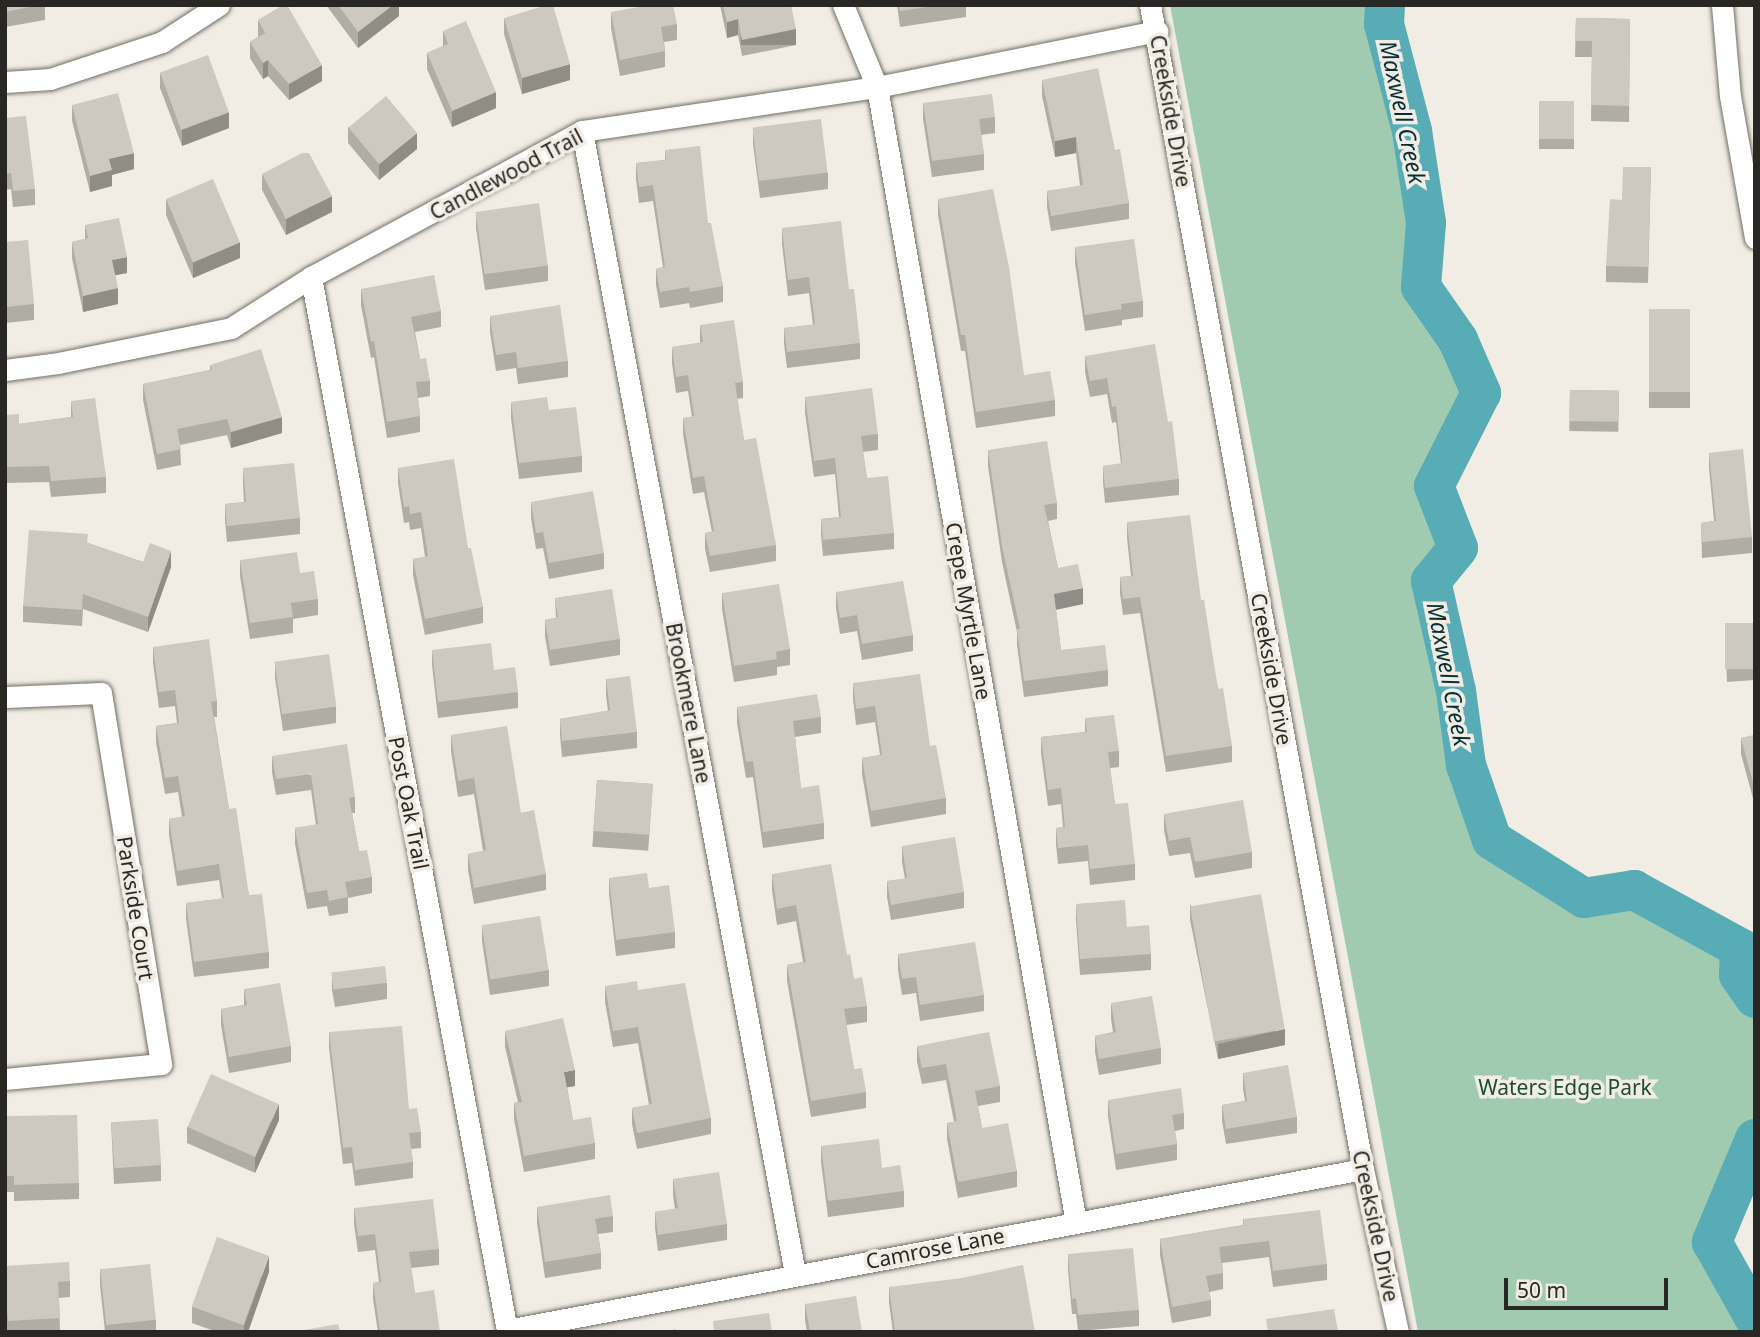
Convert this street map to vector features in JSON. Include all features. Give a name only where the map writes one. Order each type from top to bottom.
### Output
[{"type":"street","points":[[5,82],[50,79],[162,42],[219,5]]},
{"type":"street","name":"Crepe Myrtle Lane","points":[[843,5],[877,88],[1076,1222]]},
{"type":"street","name":"Creekside Drive","points":[[1150,5],[1157,31],[1363,1169],[1398,1332]]},
{"type":"street","points":[[1722,5],[1730,96],[1755,238]]},
{"type":"street","name":"Candlewood Trail","points":[[5,370],[58,363],[231,328],[311,277],[582,131],[877,88],[1157,31]]},
{"type":"street","name":"Brookmere Lane","points":[[582,131],[795,1274]]},
{"type":"street","name":"Post Oak Trail","points":[[311,277],[507,1330]]},
{"type":"street","name":"Parkside Court","points":[[5,697],[101,693],[161,1064],[5,1079]]},
{"type":"street","name":"Camrose Lane","points":[[507,1330],[1363,1169]]},
{"type":"green space","name":"Waters Edge Park","points":[[1170,5],[1385,5],[1384,24],[1412,131],[1426,223],[1421,287],[1458,340],[1481,393],[1434,486],[1458,548],[1431,581],[1456,691],[1466,765],[1492,840],[1584,898],[1634,890],[1740,948],[1739,975],[1755,998],[1755,1139],[1713,1242],[1755,1316],[1755,1332],[1418,1332]]},
{"type":"building","points":[[5,5],[39,5],[5,12]]},
{"type":"building","points":[[287,5],[322,65],[289,84],[268,60],[263,63],[250,42],[265,33],[258,20]]},
{"type":"building","points":[[338,5],[393,5],[358,32]]},
{"type":"building","points":[[553,5],[570,64],[522,78],[504,18]]},
{"type":"building","points":[[650,5],[673,5],[677,24],[661,27],[665,51],[620,60],[611,12]]},
{"type":"building","points":[[723,5],[791,5],[796,29],[742,40],[738,19],[727,22]]},
{"type":"building","points":[[899,5],[940,5],[900,11]]},
{"type":"building","points":[[1576,18],[1630,19],[1629,106],[1591,105],[1592,41],[1575,41]]},
{"type":"building","points":[[466,21],[496,92],[452,111],[427,53],[448,44],[443,31]]},
{"type":"building","points":[[208,55],[229,112],[181,130],[160,72]]},
{"type":"building","points":[[1098,68],[1115,150],[1120,149],[1129,203],[1051,216],[1047,191],[1083,185],[1076,137],[1055,141],[1042,80]]},
{"type":"building","points":[[118,93],[134,153],[109,159],[112,170],[90,176],[72,105]]},
{"type":"building","points":[[992,94],[995,117],[979,119],[984,154],[932,161],[923,103]]},
{"type":"building","points":[[386,96],[417,133],[379,164],[348,127]]},
{"type":"building","points":[[1539,101],[1574,101],[1574,139],[1539,139]]},
{"type":"building","points":[[26,116],[35,189],[13,191],[11,173],[5,174],[5,118]]},
{"type":"building","points":[[821,119],[828,173],[759,181],[753,127]]},
{"type":"building","points":[[700,146],[708,223],[711,223],[723,286],[690,292],[689,287],[660,292],[656,269],[665,267],[653,185],[639,187],[636,163],[666,160],[665,150]]},
{"type":"building","points":[[302,153],[309,153],[332,196],[286,219],[262,174]]},
{"type":"building","points":[[1623,167],[1651,167],[1648,267],[1606,266],[1610,199],[1622,200]]},
{"type":"building","points":[[213,179],[240,243],[193,262],[166,199]]},
{"type":"building","points":[[993,189],[1009,267],[1024,375],[1050,371],[1055,400],[976,412],[965,335],[961,335],[938,199]]},
{"type":"building","points":[[539,203],[548,265],[484,274],[476,212]]},
{"type":"building","points":[[119,218],[127,257],[112,260],[118,288],[83,296],[72,242],[88,238],[85,225]]},
{"type":"building","points":[[841,221],[849,289],[854,289],[860,343],[787,352],[784,328],[815,324],[809,277],[788,280],[782,228]]},
{"type":"building","points":[[1134,239],[1143,301],[1121,304],[1122,309],[1085,315],[1075,247]]},
{"type":"building","points":[[28,240],[34,304],[5,307],[5,242]]},
{"type":"building","points":[[434,275],[441,311],[411,317],[420,359],[426,358],[430,381],[416,382],[420,416],[387,422],[374,341],[371,342],[361,289]]},
{"type":"building","points":[[560,305],[568,361],[518,368],[516,352],[496,355],[490,316]]},
{"type":"building","points":[[1649,309],[1690,309],[1690,392],[1649,392]]},
{"type":"building","points":[[734,320],[743,382],[735,383],[744,440],[756,438],[776,545],[710,556],[705,533],[714,531],[704,476],[693,478],[683,418],[694,416],[688,375],[676,377],[672,347],[703,342],[700,325]]},
{"type":"building","points":[[1155,344],[1168,422],[1172,421],[1179,479],[1105,488],[1103,466],[1122,463],[1116,406],[1112,407],[1107,378],[1090,381],[1085,356]]},
{"type":"building","points":[[261,349],[282,417],[231,432],[227,419],[177,429],[181,449],[157,454],[143,384],[212,370],[210,365]]},
{"type":"building","points":[[872,388],[878,434],[861,436],[867,478],[888,476],[894,533],[823,540],[821,519],[841,517],[835,458],[814,461],[805,397]]},
{"type":"building","points":[[1570,390],[1619,391],[1618,422],[1569,421]]},
{"type":"building","points":[[547,397],[549,410],[576,407],[582,456],[519,463],[511,402]]},
{"type":"building","points":[[95,398],[106,477],[51,481],[49,466],[5,467],[5,415],[19,414],[19,424],[73,417],[71,401]]},
{"type":"building","points":[[1047,441],[1057,503],[1044,505],[1058,568],[1078,564],[1083,588],[1054,594],[1061,650],[1105,645],[1108,670],[1024,681],[1017,629],[1020,629],[1002,546],[988,450]]},
{"type":"building","points":[[1743,449],[1752,537],[1702,542],[1701,523],[1716,521],[1709,453]]},
{"type":"building","points":[[454,459],[468,548],[471,548],[483,607],[425,619],[413,559],[428,556],[421,512],[410,514],[409,506],[404,507],[398,468]]},
{"type":"building","points":[[294,463],[300,518],[227,526],[225,504],[246,502],[243,468]]},
{"type":"building","points":[[593,491],[604,553],[549,563],[543,532],[536,533],[531,502]]},
{"type":"building","points":[[1190,515],[1201,600],[1204,600],[1218,689],[1223,688],[1232,746],[1166,756],[1140,597],[1123,599],[1120,577],[1133,576],[1127,522]]},
{"type":"building","points":[[29,530],[88,534],[87,543],[143,562],[150,543],[171,551],[148,617],[83,594],[82,610],[23,606]]},
{"type":"building","points":[[297,552],[300,573],[314,571],[318,599],[291,603],[293,617],[250,623],[240,560]]},
{"type":"building","points":[[903,581],[913,635],[862,644],[857,615],[840,618],[836,592]]},
{"type":"building","points":[[779,584],[790,649],[776,652],[777,659],[734,666],[722,593]]},
{"type":"building","points":[[612,589],[620,639],[550,650],[545,620],[558,617],[555,598]]},
{"type":"building","points":[[1725,623],[1755,623],[1755,669],[1725,669]]},
{"type":"building","points":[[209,639],[217,701],[211,702],[229,809],[236,808],[249,895],[262,894],[269,952],[194,962],[186,903],[224,898],[219,864],[177,871],[169,819],[185,816],[178,776],[165,778],[156,726],[179,723],[175,690],[159,692],[153,647]]},
{"type":"building","points":[[491,643],[494,670],[515,667],[518,692],[438,702],[432,650]]},
{"type":"building","points":[[329,654],[336,706],[282,714],[275,662]]},
{"type":"building","points":[[920,674],[930,746],[936,745],[946,798],[871,811],[862,758],[882,755],[875,706],[856,709],[853,683]]},
{"type":"building","points":[[630,676],[637,732],[562,741],[560,719],[610,710],[606,679]]},
{"type":"building","points":[[817,694],[821,717],[793,721],[801,788],[819,785],[824,823],[763,832],[753,761],[746,762],[737,707]]},
{"type":"building","points":[[1114,715],[1119,751],[1108,752],[1115,804],[1128,803],[1135,864],[1090,869],[1088,845],[1058,848],[1056,828],[1065,827],[1061,788],[1048,790],[1041,737],[1087,732],[1085,718]]},
{"type":"building","points":[[507,726],[521,813],[534,810],[546,874],[474,888],[468,854],[486,850],[474,778],[458,781],[451,735]]},
{"type":"building","points":[[1755,735],[1755,790],[1741,738]]},
{"type":"building","points":[[347,744],[355,797],[349,798],[359,851],[367,850],[372,877],[345,882],[348,897],[329,901],[327,890],[307,893],[295,828],[318,824],[311,774],[276,779],[272,756]]},
{"type":"building","points":[[597,780],[653,784],[649,835],[593,831]]},
{"type":"building","points":[[1243,800],[1252,852],[1195,862],[1190,837],[1169,841],[1164,814]]},
{"type":"building","points":[[955,837],[964,892],[891,905],[887,881],[907,878],[902,846]]},
{"type":"building","points":[[831,864],[847,955],[850,954],[854,979],[862,977],[867,1006],[844,1009],[854,1069],[862,1068],[866,1092],[811,1101],[787,965],[806,962],[796,905],[777,909],[772,874]]},
{"type":"building","points":[[647,873],[649,888],[669,885],[675,932],[616,940],[609,878]]},
{"type":"building","points":[[1261,894],[1285,1029],[1214,1041],[1190,907]]},
{"type":"building","points":[[1125,900],[1127,927],[1149,925],[1151,954],[1080,959],[1076,904]]},
{"type":"building","points":[[540,916],[549,970],[490,980],[482,925]]},
{"type":"building","points":[[975,942],[984,995],[920,1005],[916,977],[902,979],[898,954]]},
{"type":"building","points":[[385,966],[387,983],[333,989],[331,973]]},
{"type":"building","points":[[637,981],[638,990],[685,983],[711,1118],[637,1133],[632,1108],[652,1104],[638,1027],[613,1031],[605,986]]},
{"type":"building","points":[[280,983],[291,1046],[229,1057],[221,1009],[247,1005],[244,989]]},
{"type":"building","points":[[1152,996],[1161,1048],[1099,1059],[1095,1036],[1116,1032],[1111,1003]]},
{"type":"building","points":[[563,1018],[575,1070],[564,1072],[573,1120],[591,1117],[595,1143],[524,1156],[514,1103],[522,1102],[505,1031]]},
{"type":"building","points":[[402,1026],[409,1109],[417,1108],[421,1132],[409,1133],[413,1162],[355,1170],[352,1147],[343,1148],[329,1032]]},
{"type":"building","points":[[989,1032],[1000,1086],[975,1091],[982,1128],[1008,1123],[1017,1171],[958,1182],[947,1123],[957,1121],[946,1064],[922,1068],[917,1046]]},
{"type":"building","points":[[1288,1065],[1297,1117],[1226,1129],[1222,1105],[1247,1101],[1243,1073]]},
{"type":"building","points":[[211,1074],[279,1104],[255,1157],[187,1127]]},
{"type":"building","points":[[1181,1088],[1184,1113],[1172,1115],[1177,1144],[1116,1154],[1108,1100]]},
{"type":"building","points":[[77,1115],[79,1183],[14,1185],[14,1176],[5,1176],[5,1116]]},
{"type":"building","points":[[158,1119],[161,1165],[114,1168],[111,1122]]},
{"type":"building","points":[[879,1139],[882,1168],[900,1165],[904,1191],[828,1201],[821,1146]]},
{"type":"building","points":[[719,1172],[727,1224],[658,1235],[655,1212],[678,1208],[673,1179]]},
{"type":"building","points":[[610,1195],[613,1216],[595,1219],[601,1253],[545,1262],[537,1207]]},
{"type":"building","points":[[433,1199],[439,1249],[409,1252],[415,1293],[434,1290],[440,1332],[380,1332],[373,1283],[381,1282],[375,1234],[358,1236],[354,1208]]},
{"type":"building","points":[[1320,1210],[1327,1264],[1273,1271],[1269,1241],[1219,1247],[1223,1273],[1206,1276],[1211,1300],[1172,1307],[1160,1239],[1244,1225],[1243,1219]]},
{"type":"building","points":[[217,1237],[269,1256],[243,1325],[192,1307]]},
{"type":"building","points":[[1133,1248],[1139,1310],[1078,1315],[1076,1298],[1072,1299],[1068,1254]]},
{"type":"building","points":[[69,1262],[70,1281],[58,1282],[60,1318],[8,1321],[5,1266]]},
{"type":"building","points":[[150,1264],[156,1320],[106,1325],[100,1269]]},
{"type":"building","points":[[1023,1265],[1035,1332],[895,1332],[889,1287],[962,1278]]},
{"type":"building","points":[[856,1296],[862,1332],[810,1332],[805,1304]]},
{"type":"building","points":[[1334,1309],[1338,1332],[1268,1332],[1266,1319]]},
{"type":"building","points":[[769,1313],[772,1332],[714,1332],[713,1321]]},
{"type":"building","points":[[338,1324],[340,1332],[304,1332],[304,1330]]},
{"type":"waterway","name":"Maxwell Creek","points":[[1385,5],[1384,24],[1412,131],[1426,223],[1421,287],[1458,340],[1481,393],[1434,486],[1458,548],[1431,581],[1456,691],[1466,765],[1492,840],[1584,898],[1634,890],[1740,948],[1739,975],[1755,998]]},
{"type":"waterway","name":"Maxwell Creek","points":[[1755,1139],[1712,1242],[1755,1319]]}]
